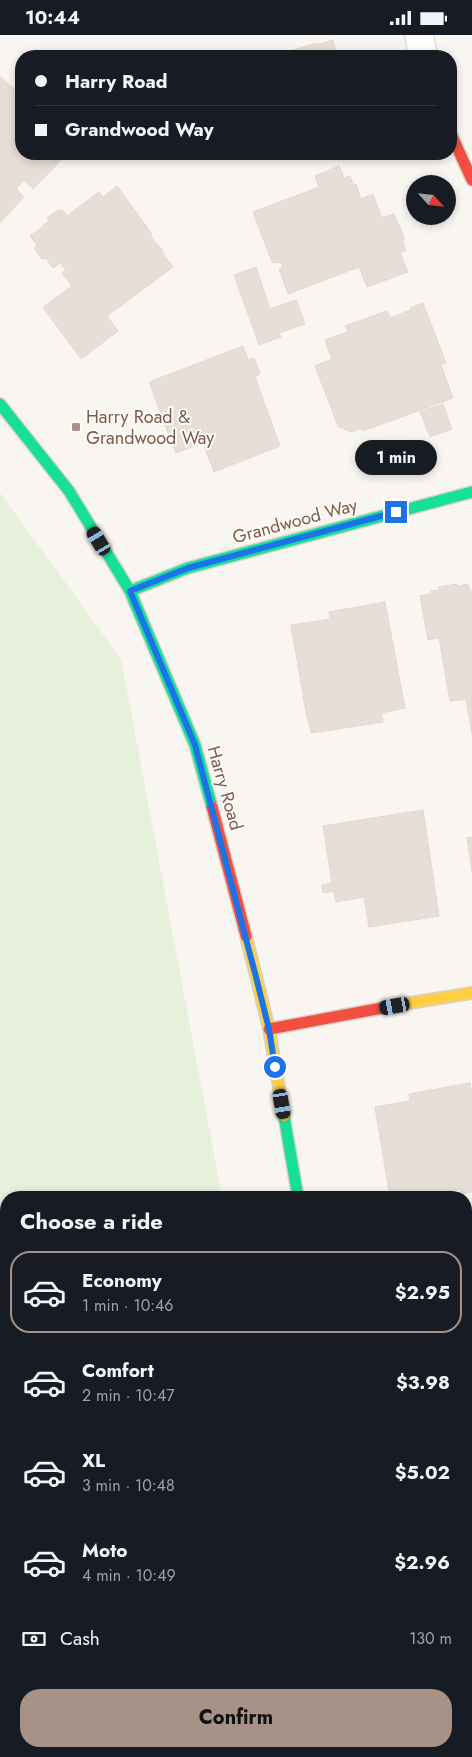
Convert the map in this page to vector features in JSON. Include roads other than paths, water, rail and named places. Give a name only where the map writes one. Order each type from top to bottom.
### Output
[{"type":"street","points":[[418,35],[422,50]]},
{"type":"street","points":[[457,147],[472,180]]},
{"type":"street","name":"Harry Road","points":[[0,403],[69,491],[130,591],[195,745],[225,853],[269,1029],[297,1191]]},
{"type":"street","name":"Grandwood Way","points":[[130,591],[188,568],[472,492]]},
{"type":"street","points":[[269,1029],[338,1015],[472,993]]},
{"type":"place","name":"Harry Road & Grandwood Way","points":[[76,427]]}]
